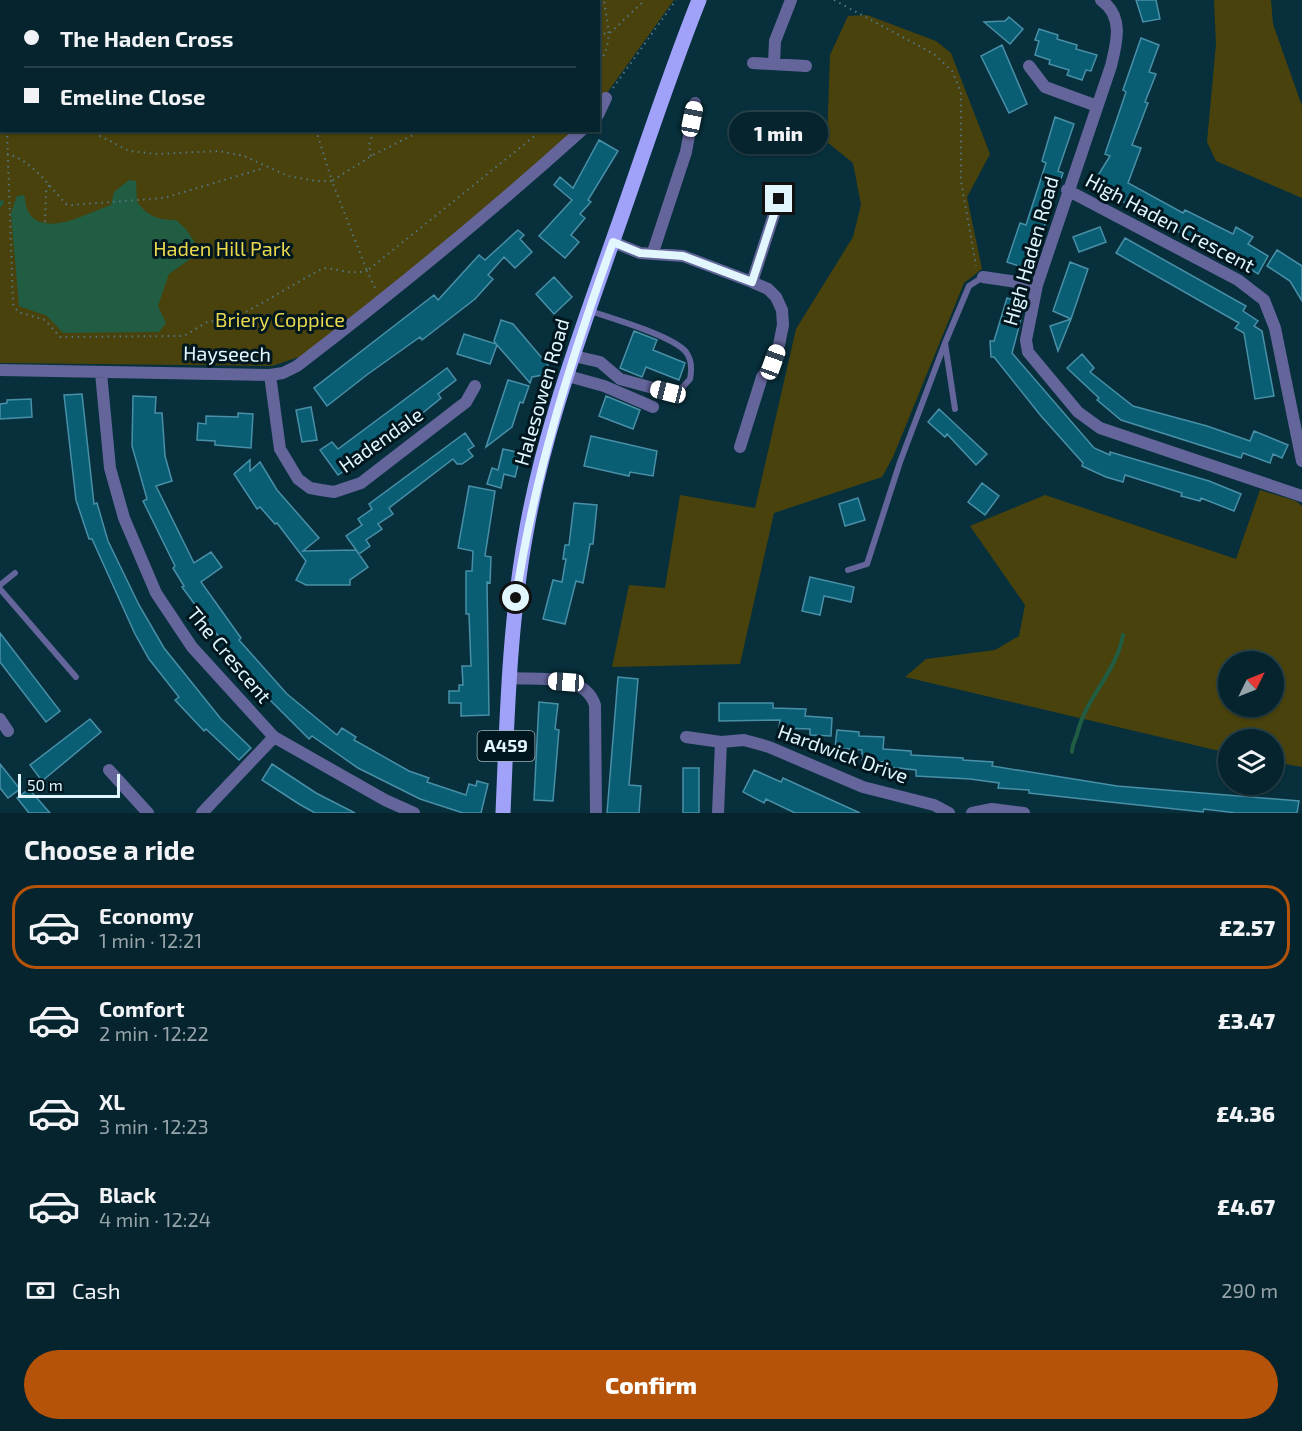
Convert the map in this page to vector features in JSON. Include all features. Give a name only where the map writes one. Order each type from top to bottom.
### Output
[{"type":"main road","name":"Halesowen Road","points":[[503,813],[513,619],[526,532],[550,434],[574,356],[671,72],[699,0]]},
{"type":"street","points":[[774,64],[775,41],[791,0]]},
{"type":"street","name":"High Haden Road","points":[[1101,0],[1114,14],[1118,38],[1037,285],[1026,340],[1028,352],[1078,412],[1100,428],[1302,496]]},
{"type":"street","points":[[753,63],[806,66]]},
{"type":"street","points":[[1029,66],[1045,87],[1097,106]]},
{"type":"street","points":[[600,111],[606,98]]},
{"type":"street","points":[[652,252],[686,152],[695,103]]},
{"type":"street","name":"Hayseech","points":[[0,370],[270,375],[283,373],[297,366],[382,301],[500,205],[580,132]]},
{"type":"street","name":"High Haden Crescent","points":[[1067,190],[1238,280],[1264,300],[1275,328],[1302,461]]},
{"type":"street","points":[[752,282],[779,199]]},
{"type":"street","points":[[613,242],[640,253],[652,252],[683,256],[768,289],[776,297],[782,310],[783,325],[779,345],[773,362],[762,377],[740,447]]},
{"type":"street","points":[[982,277],[1037,285]]},
{"type":"street","points":[[574,356],[600,362],[620,379],[668,392]]},
{"type":"street","name":"The Crescent","points":[[100,373],[110,468],[124,518],[156,593],[192,647],[274,737],[385,800],[414,813]]},
{"type":"street","name":"Hadendale","points":[[270,375],[280,449],[290,468],[298,479],[310,488],[334,492],[361,483],[466,402],[476,386]]},
{"type":"street","points":[[568,376],[604,386],[653,407]]},
{"type":"street","points":[[509,678],[578,684],[592,696],[595,705],[596,813]]},
{"type":"street","points":[[0,719],[8,731]]},
{"type":"street","points":[[202,813],[274,737]]},
{"type":"street","name":"Hardwick Drive","points":[[686,737],[721,742],[744,740],[769,747],[863,786],[934,805],[949,813]]},
{"type":"street","points":[[718,813],[721,742]]},
{"type":"street","points":[[109,770],[148,813]]},
{"type":"street","points":[[972,813],[992,809],[1024,813]]},
{"type":"lane","points":[[848,570],[867,564],[900,462],[945,343],[969,286],[982,277]]},
{"type":"lane","points":[[589,310],[669,341],[685,350],[690,359],[690,379],[681,389],[668,392]]},
{"type":"lane","points":[[945,343],[955,410]]},
{"type":"lane","points":[[15,573],[0,587],[76,677]]},
{"type":"path","points":[[600,63],[611,32],[604,0]]},
{"type":"path","points":[[600,35],[611,32],[645,0]]},
{"type":"path","points":[[606,98],[676,0]]},
{"type":"path","points":[[834,0],[934,54],[952,71],[961,92],[961,181],[976,266],[982,277]]},
{"type":"path","points":[[7,132],[13,304],[18,312],[45,320],[60,337],[184,336],[207,322],[229,319],[246,312],[323,268],[334,268],[351,274],[367,271],[540,132]]},
{"type":"path","points":[[93,132],[129,151],[157,154],[219,151],[244,156],[264,168],[288,176],[317,181],[332,181],[370,156],[419,132]]},
{"type":"path","points":[[317,132],[332,181],[367,271],[382,301]]},
{"type":"path","points":[[370,156],[369,145],[373,132]]},
{"type":"path","points":[[407,132],[409,137]]},
{"type":"path","points":[[7,154],[18,156],[29,165],[66,204],[164,198],[264,168]]},
{"type":"path","points":[[45,222],[46,192],[49,186]]},
{"type":"green space","name":"Haden Hill Park","points":[[600,0],[674,0],[600,103]]},
{"type":"green space","points":[[1214,0],[1271,0],[1273,24],[1302,106],[1302,198],[1216,161],[1207,142],[1216,44]]},
{"type":"green space","points":[[867,15],[936,41],[951,53],[990,154],[967,197],[982,269],[964,283],[893,457],[882,477],[774,513],[740,664],[612,667],[629,585],[665,588],[680,495],[755,508],[796,329],[853,237],[861,205],[853,163],[827,142],[830,55],[848,16]]},
{"type":"green space","name":"Haden Hill Park","points":[[0,132],[575,132],[472,221],[302,356],[272,366],[0,363]]},
{"type":"green space","points":[[1260,490],[1296,501],[1302,506],[1302,767],[1284,764],[1284,729],[1218,729],[1218,751],[905,677],[926,659],[995,650],[1019,636],[1025,605],[970,526],[1045,495],[1236,559]]},
{"type":"shaded area","points":[[129,180],[136,181],[137,202],[141,207],[154,217],[176,220],[186,229],[199,249],[193,257],[169,274],[158,306],[166,323],[159,332],[63,333],[47,316],[19,306],[11,213],[17,196],[24,195],[28,211],[36,220],[56,223],[68,221],[111,205],[114,192]]},
{"type":"building","points":[[1136,0],[1156,0],[1160,19],[1143,22]]},
{"type":"building","points":[[1009,17],[1023,29],[1010,44],[984,22],[1005,21]]},
{"type":"building","points":[[1039,29],[1058,35],[1057,39],[1077,45],[1076,49],[1097,55],[1091,71],[1086,70],[1082,80],[1067,75],[1069,70],[1049,64],[1050,60],[1035,55],[1039,41],[1035,40]]},
{"type":"building","points":[[1141,38],[1159,45],[1149,72],[1156,74],[1132,145],[1141,148],[1128,183],[1183,213],[1185,210],[1233,234],[1236,227],[1253,237],[1248,244],[1268,256],[1258,274],[1222,251],[1221,253],[1205,246],[1092,185],[1110,156],[1105,154]]},
{"type":"building","points":[[1002,45],[1027,104],[1009,113],[981,56]]},
{"type":"building","points":[[1055,117],[1074,124],[1058,171],[1063,173],[1043,230],[1045,231],[1033,271],[1007,262],[1020,223],[1026,225],[1046,163],[1042,161]]},
{"type":"building","points":[[599,140],[618,151],[588,200],[591,202],[580,214],[585,218],[571,235],[579,242],[565,258],[539,236],[572,200],[554,185],[560,177],[573,188]]},
{"type":"building","points":[[1100,227],[1106,242],[1079,252],[1073,237]]},
{"type":"building","points":[[518,230],[524,235],[520,239],[532,252],[515,268],[504,257],[488,275],[493,279],[475,299],[422,340],[420,337],[327,406],[314,388],[434,295],[438,300],[479,255],[485,260]]},
{"type":"building","points":[[1125,238],[1246,306],[1243,311],[1258,321],[1254,326],[1262,331],[1274,396],[1255,399],[1244,333],[1235,328],[1239,323],[1116,253]]},
{"type":"building","points":[[1277,250],[1302,266],[1302,301],[1290,281],[1267,266]]},
{"type":"building","points":[[1070,262],[1088,269],[1071,319],[1053,311]]},
{"type":"building","points":[[554,277],[572,297],[554,314],[536,294]]},
{"type":"building","points":[[1007,298],[1025,304],[1012,353],[1094,448],[1110,455],[1110,452],[1209,481],[1241,494],[1234,511],[1201,498],[1200,501],[1181,496],[1182,493],[1125,475],[1123,482],[1106,477],[1082,466],[1083,463],[1041,416],[994,357],[991,357],[990,341],[994,341]]},
{"type":"building","points":[[1071,319],[1058,351],[1050,326]]},
{"type":"building","points":[[501,320],[513,324],[548,365],[549,374],[532,377],[530,383],[497,345],[490,364],[457,354],[464,334],[496,344],[494,341]]},
{"type":"building","points":[[634,331],[657,340],[653,350],[685,363],[679,380],[646,367],[642,377],[620,368]]},
{"type":"building","points":[[1082,354],[1094,368],[1090,372],[1133,406],[1207,426],[1250,441],[1254,431],[1288,445],[1282,458],[1273,454],[1270,463],[1243,453],[1241,458],[1121,420],[1097,400],[1099,398],[1067,368]]},
{"type":"building","points":[[447,368],[456,380],[438,394],[441,398],[383,445],[338,475],[320,450],[332,442],[338,449]]},
{"type":"building","points":[[508,380],[529,386],[523,403],[520,402],[512,427],[486,447]]},
{"type":"building","points":[[82,394],[94,504],[97,503],[108,541],[139,605],[164,648],[221,719],[251,748],[239,760],[206,729],[204,731],[175,700],[179,697],[149,659],[135,634],[92,539],[89,539],[76,500],[64,395]]},
{"type":"building","points":[[133,396],[156,397],[155,413],[162,413],[165,456],[172,481],[156,486],[194,563],[211,552],[222,567],[201,582],[241,638],[239,640],[287,694],[337,735],[342,728],[356,737],[354,740],[409,771],[429,778],[427,782],[466,795],[469,784],[476,786],[477,781],[488,784],[481,813],[463,813],[420,799],[358,768],[312,736],[309,739],[252,682],[182,587],[184,586],[173,568],[175,566],[143,501],[147,499],[132,446]]},
{"type":"building","points":[[606,396],[640,410],[633,429],[599,416]]},
{"type":"building","points":[[31,399],[32,417],[0,419],[0,404],[7,403],[7,400]]},
{"type":"building","points":[[311,407],[317,440],[302,442],[296,410]]},
{"type":"building","points":[[939,409],[987,454],[976,465],[947,434],[945,437],[928,422]]},
{"type":"building","points":[[238,413],[253,414],[251,448],[215,445],[215,441],[197,440],[198,423],[206,424],[206,416],[238,417]]},
{"type":"building","points":[[465,433],[474,446],[468,450],[473,456],[462,464],[457,464],[453,459],[389,508],[393,514],[378,524],[382,529],[366,540],[370,546],[359,554],[346,536],[362,525],[358,519],[372,509],[369,504]]},
{"type":"building","points":[[591,436],[657,451],[653,476],[630,472],[629,476],[584,466]]},
{"type":"building","points":[[503,449],[521,453],[515,477],[504,474],[501,488],[487,484],[492,468],[498,470]]},
{"type":"building","points":[[250,460],[250,471],[260,462],[277,490],[319,538],[303,551],[356,550],[368,567],[350,580],[350,585],[306,585],[296,580],[306,561],[277,523],[275,524],[260,507],[257,509],[234,474]]},
{"type":"building","points":[[982,483],[999,496],[985,515],[968,502]]},
{"type":"building","points":[[469,486],[495,491],[485,556],[491,557],[490,583],[487,582],[489,715],[461,716],[461,703],[449,703],[449,691],[459,691],[459,685],[463,685],[462,666],[471,666],[469,614],[466,614],[466,571],[472,571],[473,551],[458,548]]},
{"type":"building","points":[[858,498],[865,520],[845,526],[839,504]]},
{"type":"building","points":[[574,503],[597,505],[593,544],[590,544],[583,583],[576,581],[565,624],[543,619],[553,580],[562,582],[566,559],[563,559],[565,545],[569,545]]},
{"type":"building","points":[[810,577],[854,587],[851,602],[824,596],[820,615],[802,611]]},
{"type":"building","points":[[0,633],[60,711],[46,722],[0,662]]},
{"type":"building","points":[[618,677],[638,679],[629,785],[641,786],[639,813],[607,813]]},
{"type":"building","points":[[539,702],[558,704],[555,729],[559,730],[553,801],[534,800]]},
{"type":"building","points":[[719,703],[773,703],[773,708],[806,709],[805,716],[832,718],[831,736],[810,735],[810,729],[779,728],[780,720],[719,721]]},
{"type":"building","points":[[90,719],[101,732],[42,781],[30,765]]},
{"type":"building","points":[[837,730],[859,732],[859,736],[884,737],[883,749],[911,751],[911,755],[993,762],[992,766],[1117,786],[1299,801],[1297,813],[1236,813],[1204,809],[1203,812],[1029,793],[1029,790],[998,788],[999,783],[916,776],[916,770],[888,767],[889,762],[862,761],[862,750],[835,748]]},
{"type":"building","points":[[0,764],[20,789],[8,798],[0,788]]},
{"type":"building","points":[[272,764],[316,793],[355,813],[315,813],[299,804],[262,780]]},
{"type":"building","points":[[683,768],[699,768],[699,813],[683,813]]},
{"type":"building","points":[[754,770],[781,782],[783,778],[860,813],[795,813],[766,799],[764,803],[743,792]]},
{"type":"building","points":[[29,789],[50,813],[29,813],[17,798]]},
{"type":"waterway","points":[[1072,752],[1082,718],[1115,660],[1123,635]]},
{"type":"route","points":[[516,598],[526,532],[550,434],[613,242],[640,253],[652,252],[683,256],[752,282],[779,199]]},
{"type":"park label","name":"Briery Coppice","points":[[280,320]]}]
